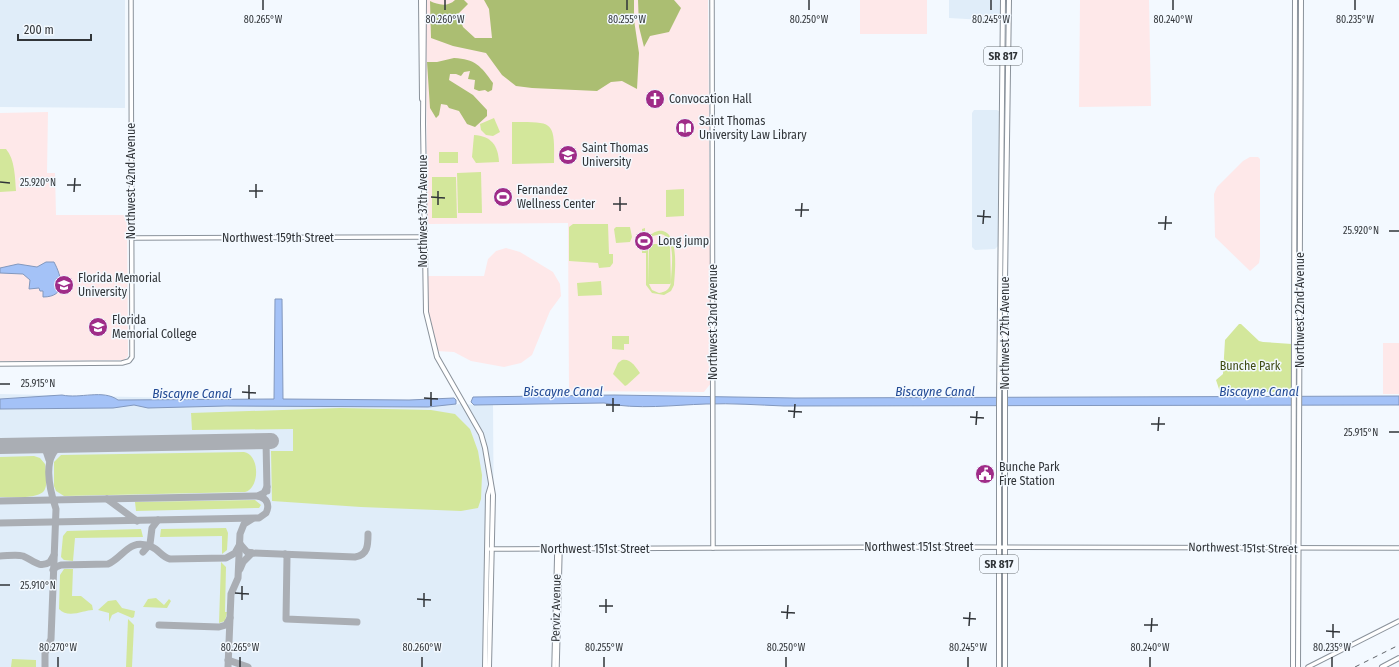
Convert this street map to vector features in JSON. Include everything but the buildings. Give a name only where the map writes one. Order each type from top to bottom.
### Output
[{"type":"main road","name":"Northwest 37th Avenue","points":[[421,0],[421,92],[423,109]]},
{"type":"main road","name":"Northwest 37th Avenue","points":[[424,0],[423,109],[426,312],[437,357],[481,434],[491,483],[488,495],[489,549]]},
{"type":"main road","name":"Northwest 27th Avenue","points":[[999,667],[999,394],[1003,0]]},
{"type":"main road","name":"Northwest 27th Avenue","points":[[1005,667],[1005,282],[1009,0]]},
{"type":"main road","name":"Northwest 22nd Avenue","points":[[1293,667],[1295,0]]},
{"type":"main road","name":"Northwest 22nd Avenue","points":[[1298,667],[1301,0]]},
{"type":"main road","points":[[1001,145],[1007,145]]},
{"type":"main road","points":[[1000,254],[1003,256],[1003,279],[1005,282]]},
{"type":"main road","points":[[999,480],[1005,480]]},
{"type":"main road","points":[[485,667],[489,549]]},
{"type":"main road","points":[[489,549],[489,667]]},
{"type":"main road","points":[[1382,667],[1399,658]]},
{"type":"street","name":"Northwest 42nd Avenue","points":[[0,364],[118,363],[129,361],[132,355],[130,0]]},
{"type":"street","name":"Northwest 32nd Avenue","points":[[712,0],[713,548]]},
{"type":"street","name":"Northwest 159th Street","points":[[132,238],[424,237]]},
{"type":"street","name":"Northwest 151st Street","points":[[489,549],[999,547],[1399,548]]},
{"type":"street","name":"Perviz Avenue","points":[[556,667],[558,548]]},
{"type":"street","points":[[1308,667],[1399,621]]},
{"type":"shaded area","points":[[0,0],[125,0],[125,108],[0,107]]},
{"type":"shaded area","name":"Saint Thomas University","points":[[426,0],[708,0],[711,383],[704,392],[569,391],[568,223],[427,224]]},
{"type":"shaded area","points":[[860,0],[927,0],[927,34],[860,34]]},
{"type":"shaded area","points":[[949,0],[1001,0],[1001,21],[949,18]]},
{"type":"shaded area","points":[[1080,0],[1149,0],[1151,106],[1079,107]]},
{"type":"shaded area","points":[[974,110],[997,110],[1000,112],[998,246],[995,249],[975,250],[972,247],[972,113]]},
{"type":"shaded area","name":"Florida Memorial University","points":[[48,112],[47,173],[55,173],[56,215],[127,215],[128,356],[124,360],[0,361],[0,113]]},
{"type":"shaded area","points":[[1250,157],[1258,157],[1260,159],[1260,257],[1259,263],[1250,271],[1215,237],[1214,194],[1217,187],[1243,161]]},
{"type":"shaded area","points":[[506,248],[520,252],[553,272],[560,284],[561,296],[550,311],[532,355],[521,363],[504,367],[471,361],[454,352],[436,351],[429,327],[424,276],[484,276],[488,259],[496,251]]},
{"type":"shaded area","points":[[1383,343],[1399,343],[1399,394],[1383,394]]},
{"type":"shaded area","points":[[0,394],[493,405],[494,554],[491,667],[0,667]]},
{"type":"green space","points":[[455,0],[464,0],[468,4],[458,14],[463,27],[475,38],[492,38],[489,9],[484,0],[634,0],[634,20],[639,53],[637,89],[622,81],[611,82],[597,91],[516,86],[502,75],[486,53],[453,46],[431,38],[430,1],[443,5],[449,4]]},
{"type":"green space","points":[[638,0],[674,0],[681,8],[669,32],[650,36],[644,47],[639,27]]},
{"type":"green space","points":[[454,58],[467,60],[477,64],[493,83],[492,90],[488,92],[485,90],[479,91],[474,89],[475,80],[468,79],[470,71],[464,72],[461,76],[450,74],[449,80],[473,95],[487,110],[487,116],[475,127],[467,124],[459,111],[449,108],[447,105],[441,104],[439,115],[436,118],[430,108],[427,62],[437,62]]},
{"type":"green space","points":[[494,118],[500,132],[493,136],[486,135],[481,130],[480,124]]},
{"type":"green space","points":[[512,122],[536,122],[549,126],[554,138],[554,163],[512,164]]},
{"type":"green space","points":[[474,135],[485,137],[492,142],[497,151],[499,162],[476,163],[472,157]]},
{"type":"green space","points":[[0,149],[6,149],[11,158],[14,169],[16,191],[0,192]]},
{"type":"green space","points":[[439,152],[458,152],[458,163],[439,163]]},
{"type":"green space","points":[[481,172],[482,213],[458,213],[457,173]]},
{"type":"green space","points":[[432,177],[456,177],[457,218],[432,218]]},
{"type":"green space","points":[[684,189],[684,216],[666,217],[666,190]]},
{"type":"green space","points":[[573,224],[608,224],[609,254],[613,254],[613,263],[610,267],[599,268],[598,263],[569,261],[569,227]]},
{"type":"green space","points":[[616,227],[630,227],[632,237],[630,242],[616,243],[614,229]]},
{"type":"green space","points":[[645,228],[645,232],[648,232],[649,236],[657,231],[663,231],[672,239],[675,255],[675,272],[674,285],[671,291],[664,295],[652,293],[646,285],[646,253],[642,253],[642,229]],"holes":[[[661,234],[666,237],[670,244],[649,244],[649,283],[648,244],[653,236]],[[670,245],[672,255],[671,282]],[[649,284],[671,284],[670,287],[664,292],[659,293],[652,290]]]},
{"type":"green space","points":[[601,281],[602,295],[578,296],[577,283]]},
{"type":"green space","name":"Bunche Park","points":[[1239,324],[1241,324],[1259,341],[1292,344],[1293,392],[1220,392],[1216,380],[1223,374],[1225,340]]},
{"type":"green space","points":[[612,336],[629,336],[629,344],[624,344],[624,350],[612,349]]},
{"type":"green space","points":[[622,360],[628,360],[640,373],[625,386],[613,374],[618,363]]},
{"type":"green space","points":[[340,408],[431,410],[455,414],[470,429],[478,451],[482,475],[481,499],[478,508],[461,511],[361,507],[272,501],[271,451],[293,451],[293,429],[192,430],[191,413]]},
{"type":"green space","points":[[244,452],[249,454],[253,459],[256,472],[253,484],[250,489],[245,492],[64,496],[56,491],[54,486],[54,462],[61,455]]},
{"type":"green space","points":[[34,456],[40,458],[45,464],[46,483],[45,489],[42,493],[25,497],[0,497],[0,457]]},
{"type":"green space","points":[[255,500],[261,505],[259,508],[136,511],[135,502]]},
{"type":"green space","points":[[226,528],[228,533],[227,550],[222,554],[222,536],[160,537],[161,529]]},
{"type":"green space","points":[[141,529],[143,537],[75,538],[73,561],[64,560],[61,557],[63,536],[67,531]]},
{"type":"green space","points":[[221,562],[226,567],[225,612],[227,612],[225,621],[219,623]]},
{"type":"green space","points":[[64,569],[73,569],[72,596],[81,596],[92,605],[93,610],[71,614],[63,612],[59,609],[60,575]]},
{"type":"green space","points":[[156,598],[164,605],[169,599],[171,601],[167,608],[143,607],[148,599]]},
{"type":"green space","points":[[116,600],[122,608],[135,611],[134,617],[132,618],[118,612],[112,615],[109,622],[109,613],[98,610],[108,601]]},
{"type":"green space","points":[[128,619],[134,625],[132,667],[126,667]]},
{"type":"green space","points":[[12,659],[36,660],[36,667],[11,667]]},
{"type":"water","points":[[46,262],[54,262],[60,280],[59,290],[56,294],[51,296],[43,297],[43,291],[40,291],[39,288],[29,289],[30,280],[23,274],[0,273],[0,268],[18,264],[37,267]]},
{"type":"water","points":[[275,299],[282,299],[283,399],[409,400],[454,398],[456,400],[456,404],[428,407],[226,406],[148,408],[134,405],[113,408],[0,409],[0,399],[62,395],[105,395],[118,400],[274,399]]},
{"type":"water","points":[[614,395],[795,398],[1399,396],[1399,405],[784,406],[716,404],[643,407],[604,403],[474,405],[471,402],[473,397]]},
{"type":"taxiway","points":[[266,441],[267,491]]},
{"type":"taxiway","points":[[37,445],[46,451],[49,460]]},
{"type":"taxiway","points":[[45,667],[45,653],[51,639],[56,509],[51,493],[49,464],[57,449],[64,445]]},
{"type":"taxiway","points":[[0,501],[258,496],[264,493],[267,487]]},
{"type":"taxiway","points":[[0,523],[259,518],[266,513],[268,505],[264,498],[258,496]]},
{"type":"taxiway","points":[[107,499],[137,521]]},
{"type":"taxiway","points":[[228,667],[231,594],[238,578],[240,534],[244,524],[252,519]]},
{"type":"taxiway","points":[[143,552],[150,544],[152,528],[158,520]]},
{"type":"taxiway","points":[[240,544],[247,552],[252,553],[355,557],[365,552],[368,534]]},
{"type":"taxiway","points":[[53,570],[61,565],[108,564],[114,561],[127,549],[138,544],[152,547],[170,559],[226,558],[235,553],[240,544]]},
{"type":"taxiway","points":[[240,569],[243,562],[252,553]]},
{"type":"taxiway","points":[[285,554],[287,557],[286,619],[357,622]]},
{"type":"taxiway","points":[[0,556],[20,555],[43,565],[50,562],[54,555]]},
{"type":"taxiway","points":[[159,625],[219,627],[226,625],[230,618]]},
{"type":"taxiway","points":[[228,660],[248,667]]},
{"type":"runway","points":[[0,446],[271,441]]},
{"type":"railway","points":[[1355,667],[1399,645]]},
{"type":"place","name":"Convocation Hall","points":[[655,99]]},
{"type":"place","name":"Saint Thomas University Law Library","points":[[685,128]]},
{"type":"place","name":"Saint Thomas University","points":[[568,155]]},
{"type":"place","name":"Fernandez Wellness Center","points":[[503,197]]},
{"type":"place","name":"Long jump","points":[[644,241]]},
{"type":"place","name":"Florida Memorial University","points":[[64,285]]},
{"type":"place","name":"Florida Memorial College","points":[[98,327]]},
{"type":"place","name":"Bunche Park Fire Station","points":[[985,474]]},
{"type":"water label","name":"Biscayne Canal","points":[[563,391]]},
{"type":"water label","name":"Biscayne Canal","points":[[935,391]]},
{"type":"water label","name":"Biscayne Canal","points":[[1259,391]]},
{"type":"water label","name":"Biscayne Canal","points":[[192,393]]}]
